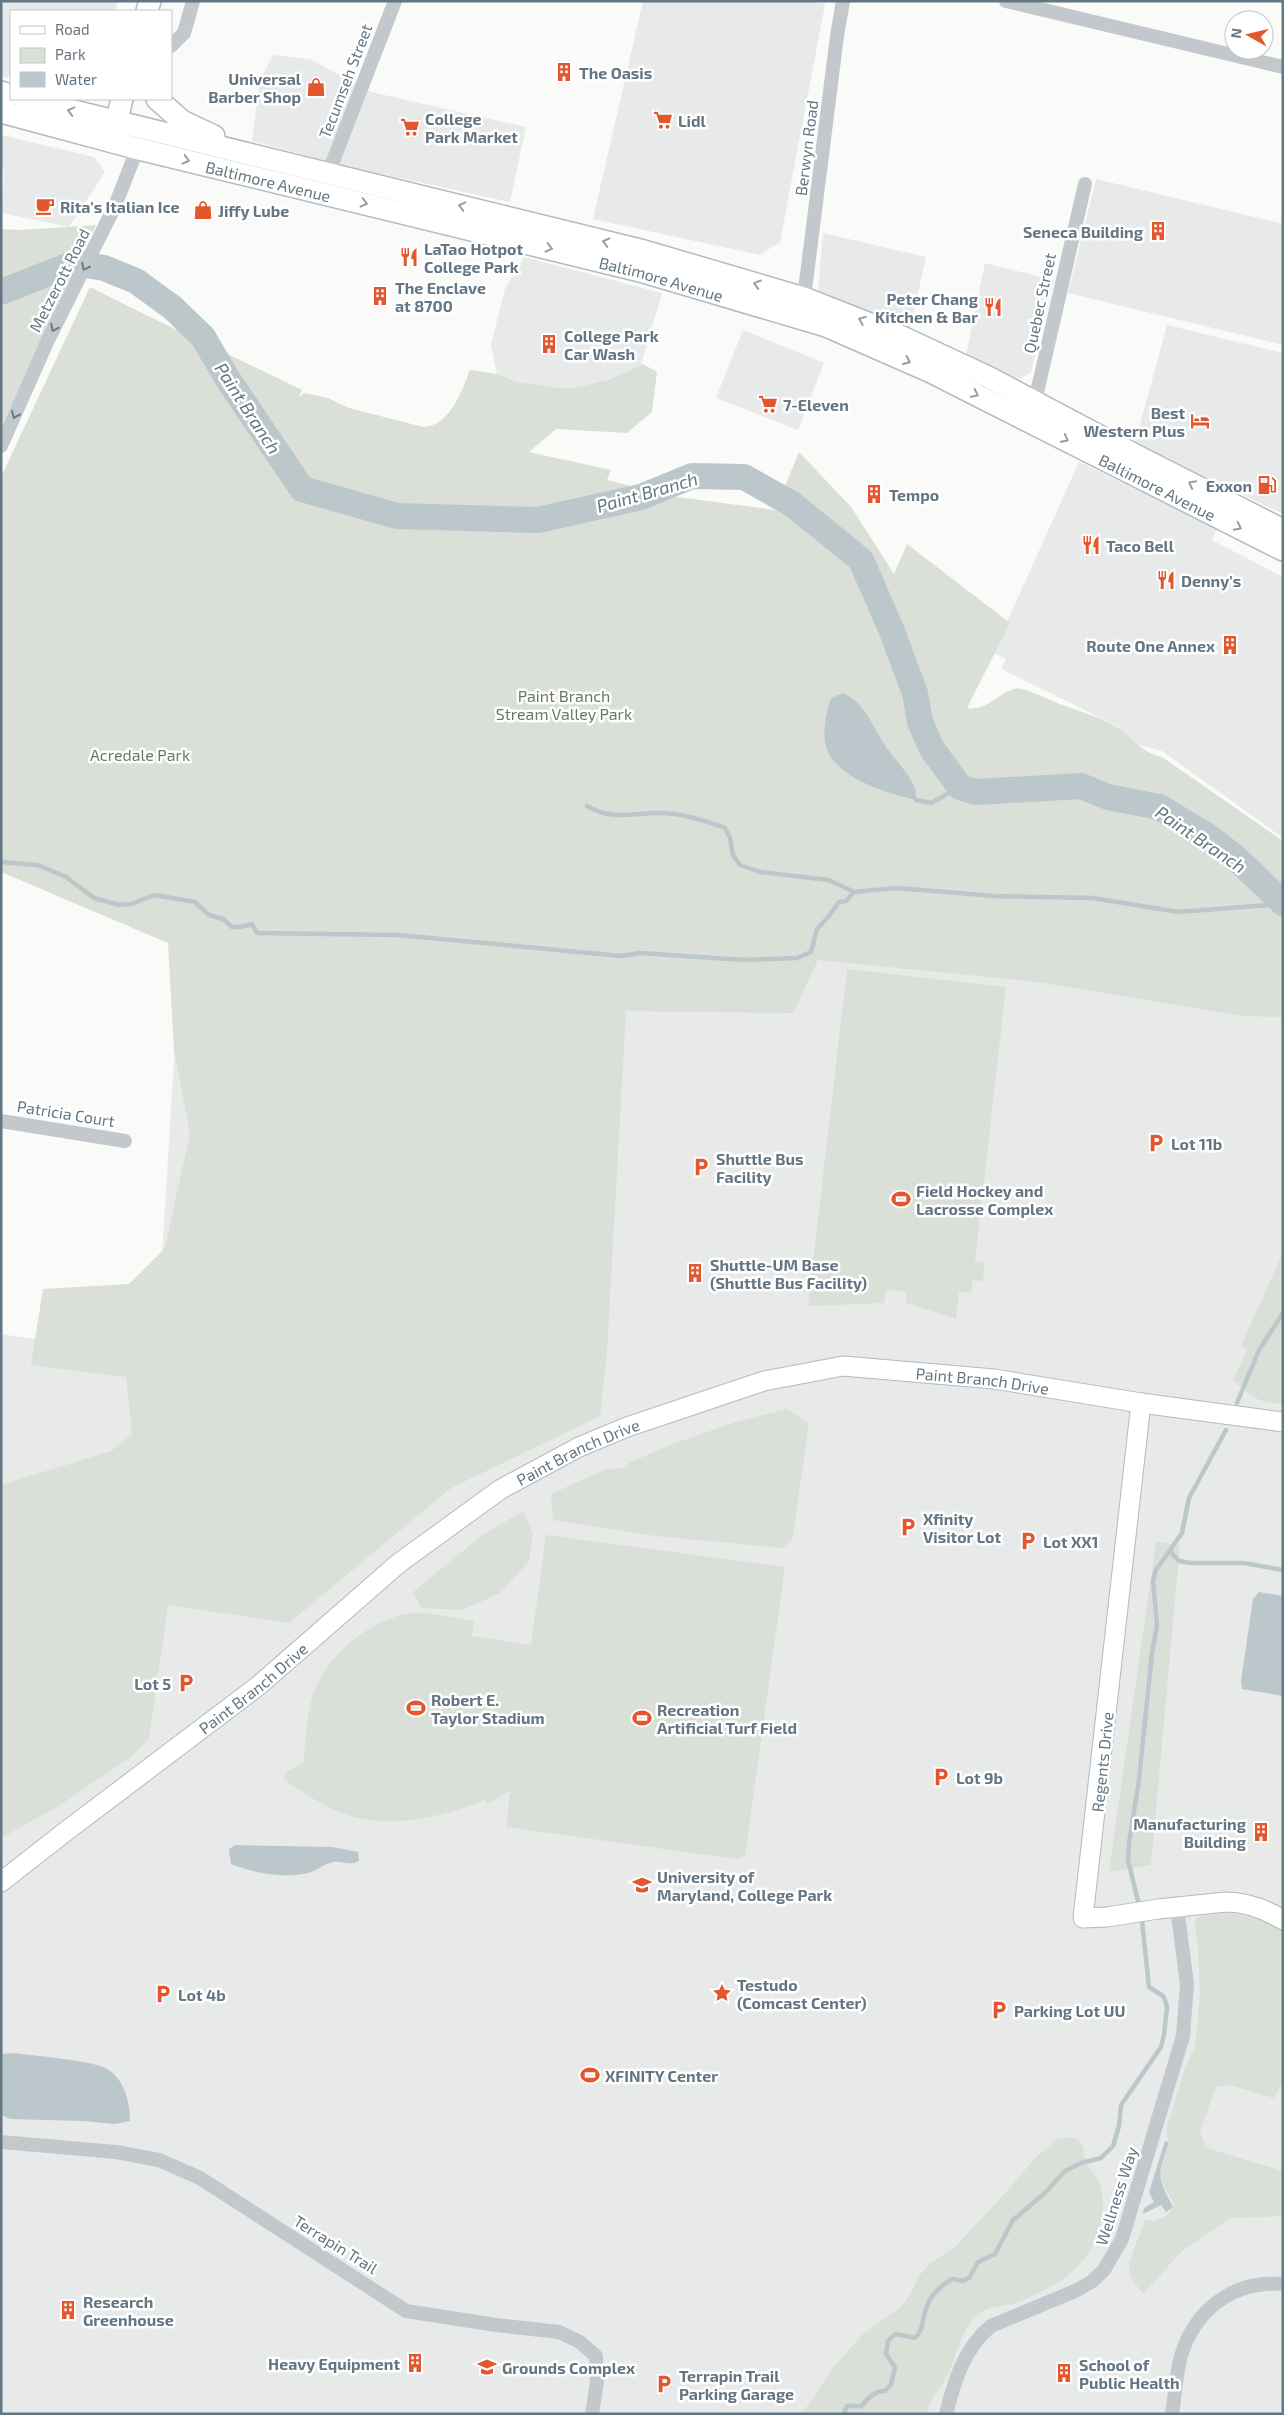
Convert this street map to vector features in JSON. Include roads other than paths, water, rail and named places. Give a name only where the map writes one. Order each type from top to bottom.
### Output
[{"type":"main road","name":"Baltimore Avenue","points":[[16,100],[114,132],[631,268],[826,326],[931,372],[1283,550]]},
{"type":"main road","points":[[114,132],[122,100]]},
{"type":"main road","points":[[158,100],[182,121],[257,156]]},
{"type":"main road","name":"Baltimore Avenue","points":[[142,139],[257,156],[644,251],[804,298],[898,335],[1035,401],[1141,458],[1283,530]]},
{"type":"street","points":[[172,45],[184,33],[194,1]]},
{"type":"street","name":"Tecumseh Street","points":[[328,174],[395,1]]},
{"type":"street","name":"Berwyn Road","points":[[804,298],[843,1]]},
{"type":"street","points":[[1006,1],[1283,67]]},
{"type":"street","name":"Metzerott Road","points":[[1,446],[48,340],[115,206],[142,139]]},
{"type":"street","name":"Quebec Street","points":[[1035,401],[1084,184]]},
{"type":"street","name":"Patricia Court","points":[[1,1121],[125,1141]]},
{"type":"street","name":"Paint Branch Drive","points":[[1,1882],[64,1832],[258,1686],[399,1563],[501,1489],[579,1447],[627,1427],[764,1381],[843,1366],[994,1379],[1141,1403],[1283,1422]]},
{"type":"street","name":"Regents Drive","points":[[1141,1403],[1083,1918],[1107,1918],[1177,1907],[1238,1902],[1269,1911],[1283,1920]]},
{"type":"street","name":"Wellness Way","points":[[946,2414],[955,2382],[968,2352],[979,2336],[991,2326],[1075,2291],[1091,2282],[1104,2270],[1122,2239],[1184,2036],[1188,1984],[1177,1907]]},
{"type":"street","name":"Terrapin Trail","points":[[1,2142],[116,2152],[159,2160],[200,2178],[406,2311],[496,2325],[559,2332],[580,2342],[596,2356],[597,2382],[592,2414]]},
{"type":"street","points":[[1172,2414],[1181,2354],[1190,2333],[1199,2319],[1212,2306],[1237,2290],[1263,2283],[1283,2284]]},
{"type":"water","points":[[843,693],[851,697],[868,716],[886,747],[912,782],[916,800],[879,789],[854,778],[835,762],[828,752],[825,739],[827,711],[831,698]]},
{"type":"water","points":[[1259,1592],[1283,1596],[1283,1696],[1242,1689],[1241,1681],[1253,1599]]},
{"type":"water","points":[[235,1845],[332,1847],[358,1852],[359,1861],[353,1863],[333,1862],[311,1872],[298,1875],[269,1874],[231,1864],[229,1849]]},
{"type":"water","points":[[14,2053],[78,2061],[109,2070],[119,2080],[126,2093],[130,2121],[115,2124],[10,2119],[1,2115],[1,2054]]},
{"type":"water","points":[[1165,2141],[1169,2142],[1160,2175],[1173,2207],[1166,2212],[1161,2205],[1143,2214],[1144,2208],[1154,2202],[1149,2192]]},
{"type":"waterway","name":"Paint Branch","points":[[1,292],[75,263],[104,268],[136,281],[173,308],[203,337],[227,378],[302,489],[397,516],[538,520],[641,497],[692,476],[744,477],[792,504],[861,560],[891,629],[915,693],[920,722],[932,749],[960,787],[975,792],[1081,786],[1108,797],[1159,807],[1209,837],[1236,858],[1283,903]]},
{"type":"waterway","points":[[916,800],[931,803],[960,787]]},
{"type":"waterway","points":[[587,806],[606,814],[664,813],[688,816],[710,823],[725,828],[730,838],[733,855],[740,865],[760,872],[829,880],[854,892],[897,888],[995,896],[1093,898],[1178,912],[1283,904]]},
{"type":"waterway","points":[[1,862],[38,865],[66,877],[94,898],[119,905],[131,904],[154,895],[195,902],[209,915],[223,919],[232,927],[252,924],[257,933],[398,935],[621,956],[640,953],[744,960],[797,958],[811,952],[817,929],[839,902],[846,901],[854,892]]},
{"type":"waterway","points":[[1237,1403],[1259,1350],[1283,1313]]},
{"type":"waterway","points":[[1138,1901],[1128,1860],[1139,1780],[1152,1653],[1157,1625],[1153,1581],[1156,1570],[1182,1533],[1189,1498],[1226,1430]]},
{"type":"waterway","points":[[1170,1551],[1179,1561],[1191,1563],[1244,1563],[1283,1570]]},
{"type":"waterway","points":[[844,2414],[847,2406],[861,2406],[872,2396],[878,2392],[885,2391],[891,2385],[895,2367],[886,2354],[888,2341],[895,2334],[915,2338],[921,2328],[930,2299],[941,2286],[952,2279],[963,2281],[969,2278],[978,2262],[995,2254],[1013,2220],[1046,2192],[1065,2171],[1081,2163],[1101,2158],[1113,2146],[1119,2126],[1121,2105],[1161,2047],[1164,2035],[1167,2007],[1163,1996],[1149,1987],[1142,1921]]},
{"type":"place","name":"The Oasis","points":[[564,72]]},
{"type":"place","name":"Universal Barber Shop","points":[[316,87]]},
{"type":"place","name":"Lidl","points":[[663,120]]},
{"type":"place","name":"College Park Market","points":[[410,127]]},
{"type":"place","name":"Rita's Italian Ice","points":[[45,206]]},
{"type":"place","name":"Jiffy Lube","points":[[203,210]]},
{"type":"place","name":"Seneca Building","points":[[1158,231]]},
{"type":"place","name":"LaTao Hotpot College Park","points":[[409,257]]},
{"type":"place","name":"The Enclave at 8700","points":[[380,296]]},
{"type":"place","name":"Peter Chang Kitchen & Bar","points":[[993,307]]},
{"type":"place","name":"College Park Car Wash","points":[[549,344]]},
{"type":"place","name":"7-Eleven","points":[[768,404]]},
{"type":"place","name":"Best Western Plus","points":[[1200,421]]},
{"type":"place","name":"Exxon","points":[[1267,485]]},
{"type":"place","name":"Tempo","points":[[874,494]]},
{"type":"place","name":"Taco Bell","points":[[1091,545]]},
{"type":"place","name":"Denny's","points":[[1166,580]]},
{"type":"place","name":"Route One Annex","points":[[1230,645]]},
{"type":"place","name":"Lot 11b","points":[[1156,1143]]},
{"type":"place","name":"Shuttle Bus Facility","points":[[701,1167]]},
{"type":"place","name":"Field Hockey and Lacrosse Complex","points":[[901,1199]]},
{"type":"place","name":"Shuttle-UM Base (Shuttle Bus Facility)","points":[[695,1273]]},
{"type":"place","name":"Xfinity Visitor Lot","points":[[908,1527]]},
{"type":"place","name":"Lot XX1","points":[[1028,1541]]},
{"type":"place","name":"Lot 5","points":[[186,1683]]},
{"type":"place","name":"Robert E. Taylor Stadium","points":[[416,1708]]},
{"type":"place","name":"Recreation Artificial Turf Field","points":[[642,1718]]},
{"type":"place","name":"Lot 9b","points":[[941,1777]]},
{"type":"place","name":"Manufacturing Building","points":[[1261,1832]]},
{"type":"place","name":"University of Maryland, College Park","points":[[642,1885]]},
{"type":"place","name":"Testudo (Comcast Center)","points":[[722,1993]]},
{"type":"place","name":"Lot 4b","points":[[163,1994]]},
{"type":"place","name":"Parking Lot UU","points":[[999,2010]]},
{"type":"place","name":"XFINITY Center","points":[[590,2075]]},
{"type":"place","name":"Research Greenhouse","points":[[68,2310]]},
{"type":"place","name":"Heavy Equipment","points":[[415,2363]]},
{"type":"place","name":"Grounds Complex","points":[[487,2367]]},
{"type":"place","name":"School of Public Health","points":[[1064,2373]]},
{"type":"place","name":"Terrapin Trail Parking Garage","points":[[664,2384]]},
{"type":"park label","name":"Paint Branch Stream Valley Park","points":[[564,704]]},
{"type":"park label","name":"Acredale Park","points":[[140,754]]}]
